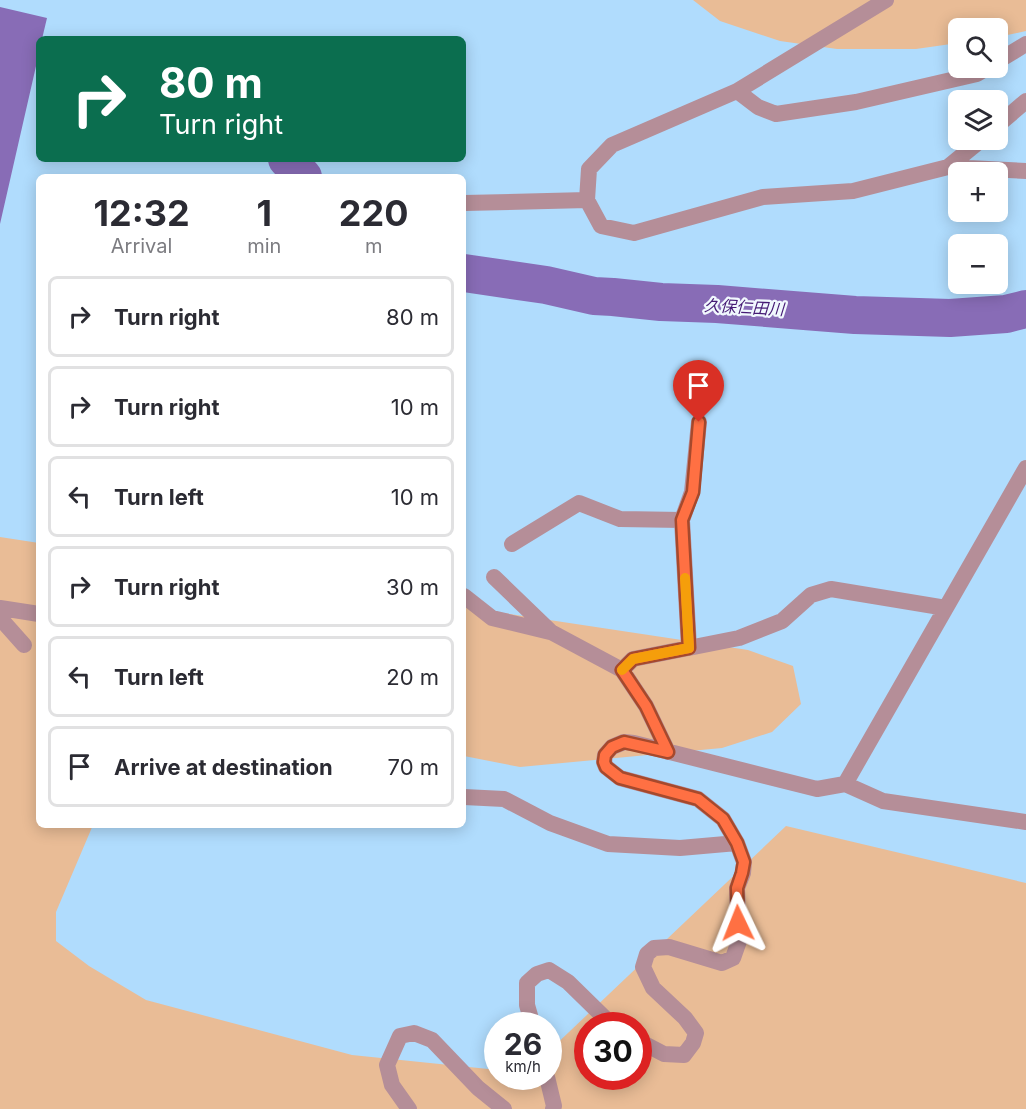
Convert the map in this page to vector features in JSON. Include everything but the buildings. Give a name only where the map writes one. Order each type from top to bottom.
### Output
[{"type":"street","points":[[886,0],[737,91],[612,146],[590,169],[587,200],[601,226],[634,233],[763,197],[853,191],[948,167]]},
{"type":"street","points":[[1008,55],[1026,44]]},
{"type":"street","points":[[737,91],[758,106],[776,114],[856,102],[960,78]]},
{"type":"street","points":[[1008,116],[1026,101]]},
{"type":"street","points":[[954,162],[969,150]]},
{"type":"street","points":[[1008,170],[1026,171]]},
{"type":"street","points":[[466,203],[587,200]]},
{"type":"street","points":[[689,648],[682,520],[693,492],[699,422]]},
{"type":"street","points":[[844,784],[1026,468]]},
{"type":"street","points":[[512,544],[579,503],[620,519],[682,520]]},
{"type":"street","points":[[494,577],[551,632]]},
{"type":"street","points":[[622,670],[633,659],[739,638],[782,621],[811,596],[831,589],[946,608]]},
{"type":"street","points":[[466,598],[492,618],[551,632],[622,670],[646,706],[668,752]]},
{"type":"street","points":[[0,608],[36,614]]},
{"type":"street","points":[[0,618],[24,645]]},
{"type":"street","points":[[652,1048],[664,1054],[684,1055],[693,1043],[696,1033],[685,1018],[653,988],[643,967],[647,954],[654,948],[669,947],[722,963],[733,958],[739,941],[737,888],[744,862],[737,843],[723,819],[698,799],[620,778],[606,767],[605,755],[612,747],[624,742],[817,789],[844,784],[883,801],[1026,822]]},
{"type":"street","points":[[466,797],[504,799],[550,823],[608,844],[680,848],[737,843]]},
{"type":"street","points":[[529,1012],[527,983],[537,974],[549,970],[568,982],[599,1012]]},
{"type":"street","points":[[409,1109],[392,1085],[387,1065],[400,1036],[414,1034],[432,1040],[478,1088],[504,1109]]},
{"type":"street","points":[[550,1090],[553,1109]]},
{"type":"shaded area","points":[[693,0],[1026,0],[1026,31],[1008,35],[1008,18],[948,18],[948,44],[916,49],[837,49],[780,41],[720,21]]},
{"type":"shaded area","points":[[0,7],[47,18],[43,36],[36,36],[36,66],[0,224]]},
{"type":"shaded area","points":[[0,537],[36,543],[36,828],[92,828],[56,912],[56,941],[89,966],[146,1000],[352,1055],[484,1069],[484,1090],[562,1090],[562,1039],[574,1027],[574,1090],[652,1090],[652,1012],[590,1012],[786,826],[1026,883],[1026,1109],[0,1109]]},
{"type":"shaded area","points":[[466,607],[748,650],[793,666],[801,704],[772,732],[722,748],[520,767],[466,756]]},
{"type":"waterway","name":"久保仁田川","points":[[290,162],[300,174]]},
{"type":"waterway","name":"久保仁田川","points":[[466,273],[546,285],[594,296],[855,315],[950,318],[1006,314],[1026,309]]},
{"type":"slow traffic","points":[[622,670],[633,659],[689,648],[685,578]]},
{"type":"route","points":[[699,422],[693,492],[682,520],[689,648],[633,659],[622,670],[646,706],[668,752],[624,742],[612,747],[605,755],[604,762],[606,767],[620,778],[698,799],[723,819],[737,843],[744,862],[737,888],[738,923]]}]
